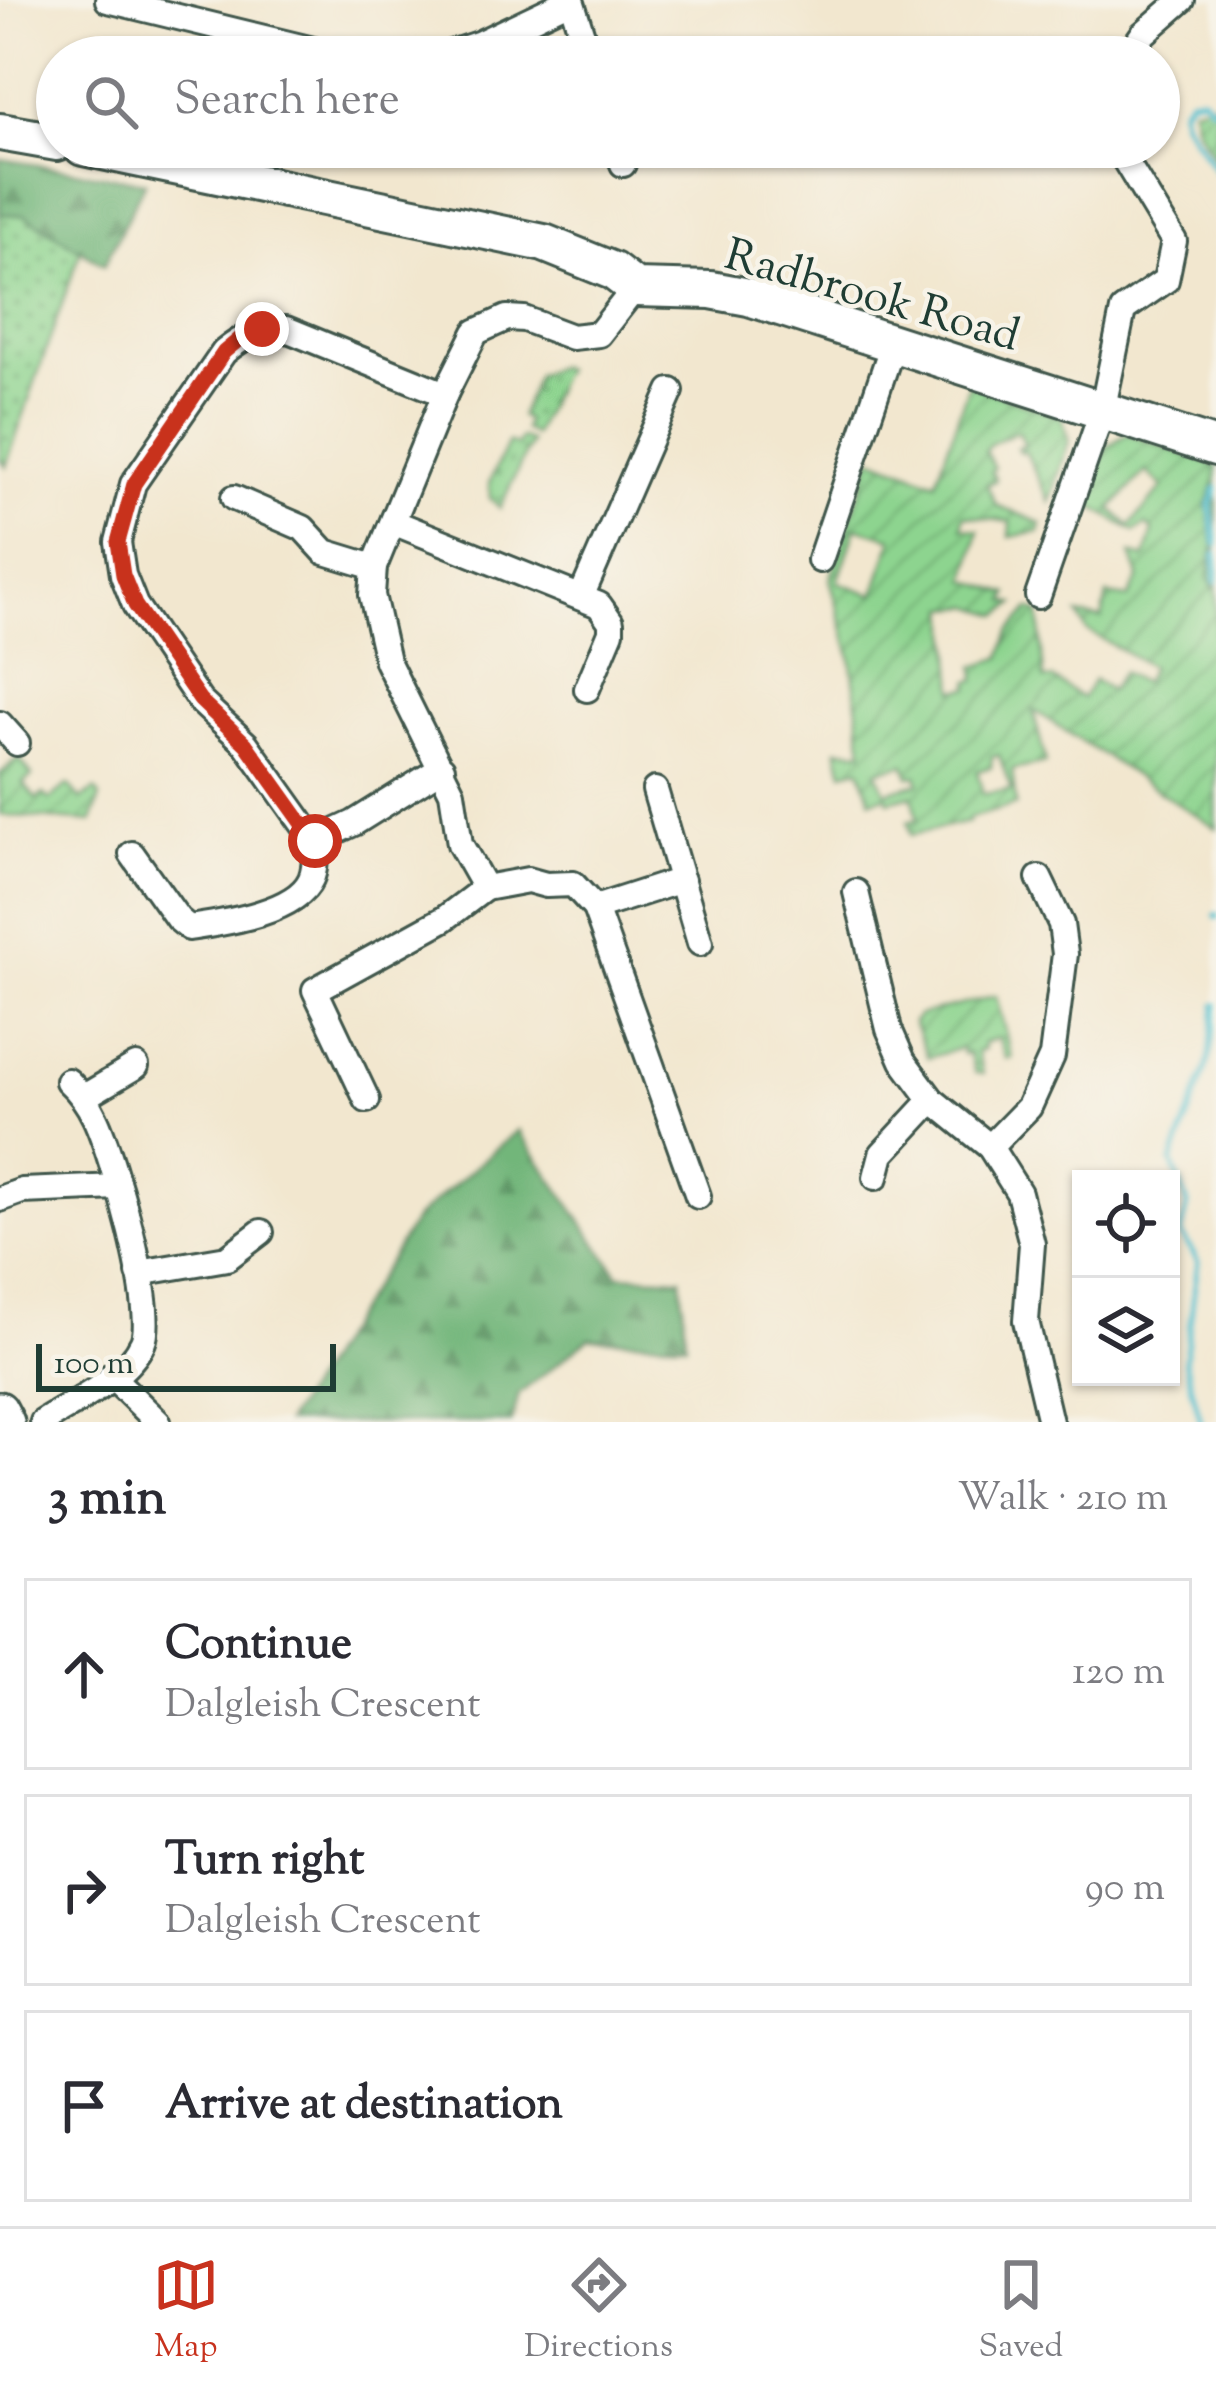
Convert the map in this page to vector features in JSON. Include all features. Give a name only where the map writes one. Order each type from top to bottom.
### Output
[{"type":"main road","points":[[0,132],[36,138]]},
{"type":"main road","name":"Radbrook Road","points":[[184,168],[544,243],[613,271],[635,288],[711,290],[749,297],[1216,447]]},
{"type":"street","points":[[108,0],[256,36]]},
{"type":"street","points":[[495,36],[570,0],[582,36]]},
{"type":"street","points":[[1142,36],[1182,0]]},
{"type":"street","points":[[1038,596],[1102,412],[1123,310],[1166,280],[1174,241],[1131,168]]},
{"type":"street","points":[[485,888],[460,844],[452,792],[442,768],[387,661],[372,595],[374,567],[445,394],[476,332],[507,318],[524,319],[572,337],[598,334],[635,288]]},
{"type":"street","points":[[132,854],[189,928],[241,919],[300,893],[311,880],[315,841],[246,744],[200,700],[135,605],[123,575],[118,542],[134,484],[224,352],[262,329],[286,329],[308,336],[445,394]]},
{"type":"street","points":[[816,544],[894,341]]},
{"type":"street","points":[[581,597],[671,391]]},
{"type":"street","points":[[234,498],[303,528],[325,551],[374,567]]},
{"type":"street","points":[[393,522],[599,605],[611,622],[586,689]]},
{"type":"street","points":[[315,841],[353,824],[442,768]]},
{"type":"street","points":[[655,790],[700,943]]},
{"type":"street","points":[[990,1147],[1029,1107],[1052,1056],[1065,954],[1061,924],[1039,878]]},
{"type":"street","points":[[367,1100],[315,990],[444,920],[485,888],[528,880],[573,884],[595,908],[698,1196]]},
{"type":"street","points":[[595,908],[682,880]]},
{"type":"street","points":[[856,892],[856,937],[903,1061],[932,1100],[990,1147],[1019,1193],[1033,1268],[1026,1321],[1050,1422]]},
{"type":"street","points":[[43,1422],[128,1363],[144,1341],[147,1319],[118,1187],[107,1149],[76,1089],[136,1066]]},
{"type":"street","points":[[874,1158],[932,1100]]},
{"type":"street","points":[[0,1198],[22,1190],[118,1187]]},
{"type":"street","points":[[139,1273],[226,1258],[262,1232]]},
{"type":"street","points":[[111,1376],[158,1422]]},
{"type":"street","points":[[0,1409],[8,1422]]},
{"type":"green space","points":[[1216,101],[1216,160],[1196,127],[1192,107]]},
{"type":"green space","points":[[0,159],[145,182],[104,265],[25,215],[0,214]]},
{"type":"green space","points":[[0,214],[24,215],[81,249],[6,466],[0,459]]},
{"type":"green space","points":[[556,366],[563,369],[534,435],[524,429],[526,420],[520,416],[537,375]]},
{"type":"green space","points":[[969,384],[1062,417],[1069,441],[1050,502],[1025,451],[1017,448],[1025,444],[1018,431],[985,451],[994,468],[996,480],[987,485],[996,505],[1041,523],[1039,532],[1010,537],[1011,522],[964,515],[962,528],[979,530],[967,580],[1009,594],[1006,601],[1015,604],[1000,615],[972,606],[948,608],[955,690],[970,688],[970,681],[976,680],[975,666],[1001,658],[1010,632],[1030,609],[1039,612],[1044,679],[1053,679],[1082,698],[1094,680],[1110,690],[1122,672],[1143,683],[1151,667],[1086,630],[1078,615],[1102,619],[1107,595],[1129,598],[1139,577],[1131,554],[1145,558],[1153,531],[1146,525],[1135,532],[1088,504],[1106,447],[1127,434],[1216,466],[1207,504],[1214,548],[1208,578],[1216,592],[1216,828],[1033,710],[1046,763],[1012,770],[1016,805],[969,818],[969,822],[911,835],[908,822],[918,819],[912,795],[871,800],[860,768],[843,772],[837,749],[863,751],[851,656],[830,579],[872,457],[936,482]],"holes":[[[1146,471],[1163,487],[1130,526],[1111,509]],[[856,527],[893,538],[874,595],[838,582]],[[999,755],[1011,790],[983,794],[977,771],[991,767],[992,757]],[[905,764],[909,776],[917,775],[919,783],[886,792],[876,771]]]},
{"type":"green space","points":[[521,438],[531,442],[500,508],[490,498],[489,483],[508,442],[516,446]]},
{"type":"green space","points":[[1216,480],[1216,592],[1208,578],[1214,548],[1207,504]]},
{"type":"green space","points":[[19,758],[32,776],[23,783],[36,799],[44,794],[50,800],[68,785],[81,800],[95,790],[100,797],[92,822],[0,815],[0,774]]},
{"type":"green space","points":[[996,996],[1012,1058],[1006,1059],[998,1038],[983,1043],[984,1049],[977,1051],[983,1074],[975,1073],[969,1053],[963,1054],[961,1048],[928,1058],[913,1022],[919,1015]]},
{"type":"green space","points":[[518,1130],[619,1275],[681,1278],[686,1343],[589,1338],[519,1394],[512,1422],[286,1422],[416,1218]]},
{"type":"waterway","points":[[1216,105],[1212,107],[1202,96],[1190,98],[1181,109],[1183,121],[1216,171]]},
{"type":"waterway","points":[[1216,489],[1210,506],[1216,544]]},
{"type":"waterway","points":[[1216,554],[1216,581]]},
{"type":"waterway","points":[[1201,1422],[1185,1361],[1198,1262],[1181,1233],[1188,1204],[1172,1162],[1209,1060],[1216,1005]]},
{"type":"route","points":[[262,329],[224,352],[134,484],[118,542],[123,575],[135,605],[200,700],[246,744],[315,841]]}]
